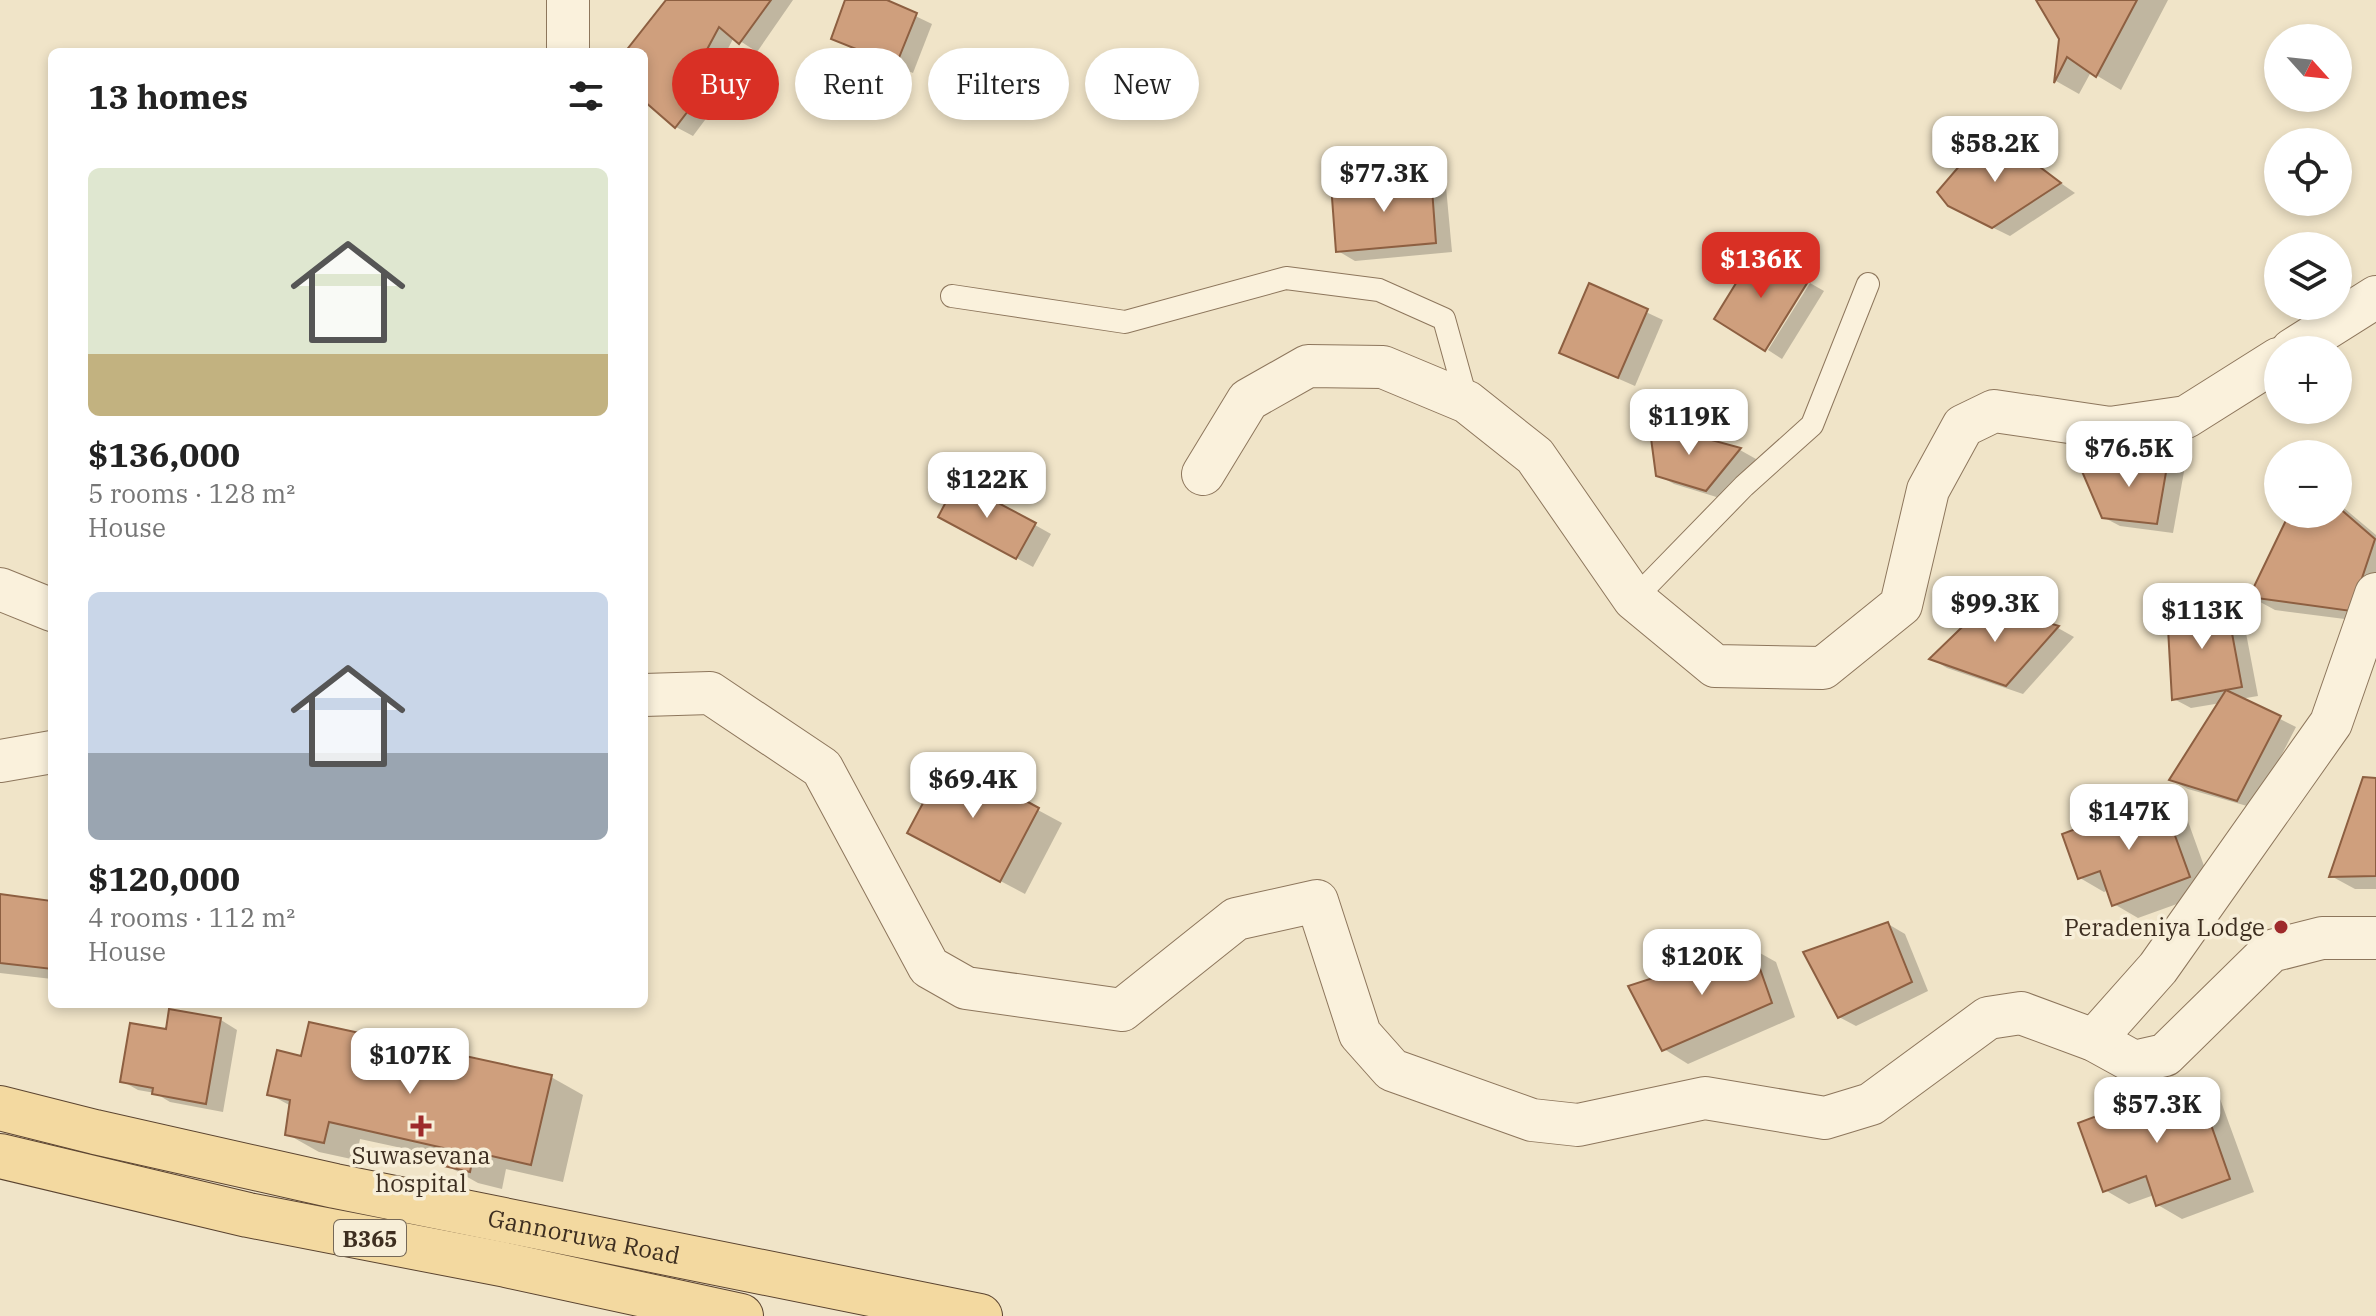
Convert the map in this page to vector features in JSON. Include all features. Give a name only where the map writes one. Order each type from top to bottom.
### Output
[{"type":"main road","name":"Gannoruwa Road","points":[[0,1108],[335,1186],[980,1316]]},
{"type":"main road","name":"Gannoruwa Road","points":[[0,1156],[248,1215],[490,1262],[741,1316]]},
{"type":"street","points":[[568,0],[568,48]]},
{"type":"street","points":[[2314,336],[2376,297]]},
{"type":"street","points":[[1203,474],[1248,400],[1308,366],[1383,367],[1467,402],[1535,456],[1634,599],[1715,666],[1823,668],[1901,605],[1928,490],[1963,426],[1994,411],[2110,428],[2186,417],[2264,368]]},
{"type":"street","points":[[0,589],[48,608]]},
{"type":"street","points":[[2094,1040],[2158,968],[2331,723],[2376,594]]},
{"type":"street","points":[[648,695],[710,693],[822,768],[929,967],[966,988],[1122,1010],[1236,919],[1317,901],[1360,1034],[1392,1070],[1532,1120],[1578,1125],[1705,1098],[1825,1118],[1871,1104],[1988,1018],[2021,1013],[2094,1040],[2134,1062],[2165,1055],[2271,951],[2322,938],[2376,938]]},
{"type":"street","points":[[0,761],[48,753]]},
{"type":"lane","points":[[952,296],[1125,322],[1286,278],[1379,290],[1444,319],[1467,402]]},
{"type":"lane","points":[[1634,599],[1744,486],[1812,425],[1868,284]]},
{"type":"building","points":[[666,0],[771,0],[739,44],[719,27],[708,48],[672,48],[672,120],[681,120],[675,128],[648,104],[648,48],[628,48]]},
{"type":"building","points":[[845,0],[887,0],[917,13],[903,48],[854,48],[831,39]]},
{"type":"building","points":[[2036,0],[2137,0],[2096,77],[2067,57],[2054,83],[2059,39]]},
{"type":"building","points":[[2003,139],[2061,183],[1992,228],[1948,206],[1937,192],[1973,150]]},
{"type":"building","points":[[1431,175],[1436,243],[1336,252],[1331,184]]},
{"type":"building","points":[[1757,249],[1809,280],[1765,351],[1714,319]]},
{"type":"building","points":[[1589,283],[1648,309],[1618,378],[1559,353]]},
{"type":"building","points":[[1649,423],[1741,448],[1706,491],[1656,476]]},
{"type":"building","points":[[2169,455],[2157,524],[2102,518],[2081,469]]},
{"type":"building","points":[[957,481],[1036,523],[1016,559],[938,517]]},
{"type":"building","points":[[2352,519],[2375,539],[2351,611],[2249,597],[2282,528],[2352,528]]},
{"type":"building","points":[[2226,601],[2242,687],[2172,700],[2167,610]]},
{"type":"building","points":[[1986,604],[2059,626],[2006,686],[1929,659]]},
{"type":"building","points":[[2226,690],[2281,716],[2237,801],[2169,780]]},
{"type":"building","points":[[947,758],[1039,808],[1000,882],[907,833]]},
{"type":"building","points":[[2363,777],[2376,778],[2376,876],[2329,877]]},
{"type":"building","points":[[2161,797],[2190,877],[2112,906],[2100,871],[2078,879],[2062,834]]},
{"type":"building","points":[[0,894],[48,900],[48,969],[0,963]]},
{"type":"building","points":[[1888,922],[1912,982],[1838,1018],[1803,952]]},
{"type":"building","points":[[1752,946],[1772,1003],[1662,1051],[1628,986]]},
{"type":"building","points":[[169,1009],[221,1018],[206,1104],[152,1094],[153,1088],[120,1082],[130,1023],[166,1029]]},
{"type":"building","points":[[309,1022],[552,1075],[531,1165],[474,1152],[470,1172],[444,1166],[448,1149],[329,1122],[324,1143],[285,1135],[290,1100],[267,1095],[277,1050],[301,1056]]},
{"type":"building","points":[[2195,1079],[2230,1179],[2156,1206],[2146,1176],[2103,1192],[2078,1123]]},
{"type":"place","name":"Peradeniya Lodge","points":[[2281,927]]},
{"type":"place","name":"Suwasevana hospital","points":[[421,1126]]}]
